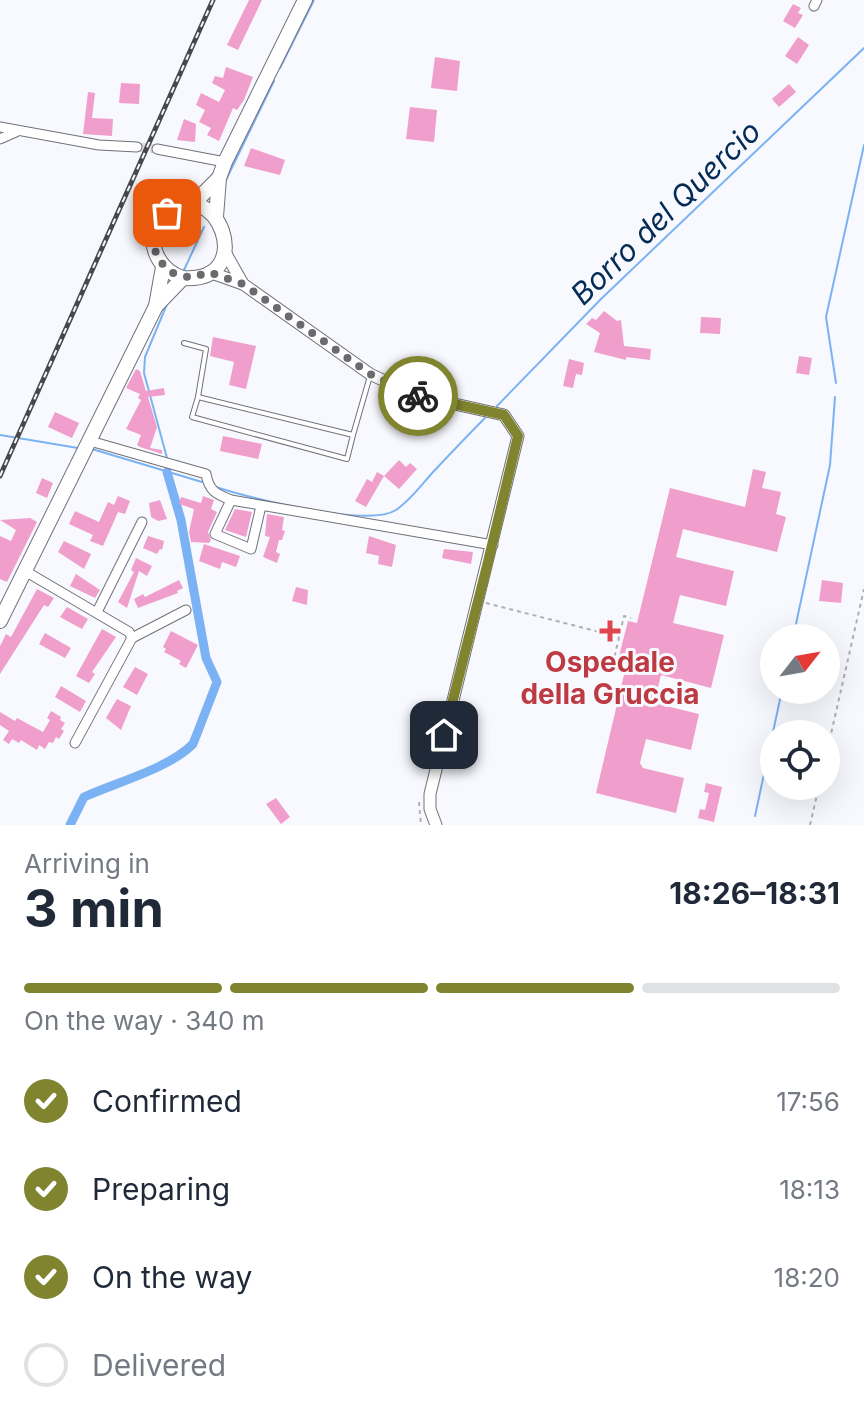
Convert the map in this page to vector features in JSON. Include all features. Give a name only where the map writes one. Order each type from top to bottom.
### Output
[{"type":"main road","points":[[216,217],[219,178],[225,162],[305,0]]},
{"type":"main road","points":[[192,205],[219,178]]},
{"type":"main road","points":[[192,205],[216,217],[225,234],[225,252],[216,266],[202,276],[183,278],[163,267],[154,249],[155,230],[167,213],[192,205]]},
{"type":"main road","points":[[0,621],[156,306],[163,267]]},
{"type":"main road","points":[[156,306],[183,278]]},
{"type":"street","points":[[0,127],[99,145],[137,147]]},
{"type":"street","points":[[0,139],[19,130]]},
{"type":"street","points":[[157,149],[225,162]]},
{"type":"street","points":[[225,252],[243,284]]},
{"type":"street","points":[[209,272],[243,284],[370,374],[414,395],[504,415],[518,436],[430,794],[430,809],[436,824]]},
{"type":"street","points":[[90,441],[206,474],[208,486],[215,494],[231,500],[493,545]]},
{"type":"street","points":[[231,500],[215,534],[251,549],[261,506]]},
{"type":"street","points":[[97,612],[142,522]]},
{"type":"street","points":[[25,571],[129,632],[132,638]]},
{"type":"street","points":[[75,743],[132,638],[186,610]]},
{"type":"lane","points":[[184,343],[206,349],[192,417],[347,459],[370,374]]},
{"type":"lane","points":[[198,397],[353,435]]},
{"type":"path","points":[[834,720],[864,589]]},
{"type":"path","points":[[478,601],[619,637]]},
{"type":"path","points":[[627,662],[614,659],[624,616],[631,618]]},
{"type":"path","points":[[810,825],[816,800]]},
{"type":"building","points":[[249,0],[262,0],[238,50],[227,45]]},
{"type":"building","points":[[793,4],[801,8],[798,13],[803,15],[795,28],[783,21]]},
{"type":"building","points":[[798,37],[809,45],[797,64],[785,56]]},
{"type":"building","points":[[435,57],[460,61],[457,91],[431,88]]},
{"type":"building","points":[[226,67],[253,77],[244,100],[237,110],[233,108],[219,141],[207,135],[211,128],[199,122],[205,110],[196,105],[201,93],[219,102],[225,90],[212,83],[215,76],[223,78]]},
{"type":"building","points":[[121,83],[140,84],[139,104],[119,103]]},
{"type":"building","points":[[789,84],[796,92],[779,107],[772,99]]},
{"type":"building","points":[[88,92],[95,93],[92,118],[113,119],[112,136],[83,134]]},
{"type":"building","points":[[410,107],[437,110],[434,142],[406,139]]},
{"type":"building","points":[[184,119],[196,124],[195,142],[177,140]]},
{"type":"building","points":[[251,148],[285,160],[280,175],[244,166]]},
{"type":"building","points":[[604,311],[617,321],[621,320],[624,346],[651,349],[650,360],[626,357],[626,360],[594,352],[600,333],[586,324],[592,318],[596,320]]},
{"type":"building","points":[[701,317],[721,318],[720,334],[700,333]]},
{"type":"building","points":[[213,337],[256,346],[246,389],[229,385],[234,362],[210,356]]},
{"type":"building","points":[[799,356],[812,358],[809,375],[796,373]]},
{"type":"building","points":[[569,359],[584,363],[582,375],[576,374],[573,388],[563,386]]},
{"type":"building","points":[[136,369],[140,371],[146,391],[164,388],[165,395],[148,397],[157,427],[150,448],[162,450],[162,454],[137,445],[141,435],[126,429],[141,400],[138,398],[140,394],[126,388]]},
{"type":"building","points":[[55,412],[79,423],[72,438],[48,427]]},
{"type":"building","points":[[223,436],[262,444],[258,459],[220,451]]},
{"type":"building","points":[[399,460],[406,467],[410,463],[417,469],[399,489],[384,476]]},
{"type":"building","points":[[753,469],[766,472],[762,488],[781,492],[776,514],[786,517],[777,552],[683,529],[676,557],[734,571],[726,606],[680,595],[673,623],[724,635],[711,688],[661,675],[654,703],[699,714],[691,750],[646,739],[640,763],[643,768],[684,778],[676,813],[596,793],[628,658],[619,656],[628,621],[637,623],[670,488],[745,507]]},
{"type":"building","points":[[377,472],[384,476],[366,507],[355,501],[367,479],[372,482]]},
{"type":"building","points":[[42,478],[53,483],[47,498],[36,493]]},
{"type":"building","points":[[118,496],[130,501],[125,514],[118,512],[103,546],[90,541],[93,535],[69,524],[75,511],[99,522],[108,502],[114,505]]},
{"type":"building","points":[[203,496],[214,500],[211,509],[217,512],[208,532],[211,540],[209,543],[191,542],[189,532],[194,509],[179,504],[181,497],[201,503]]},
{"type":"building","points":[[160,500],[167,519],[158,521],[151,517],[149,503]]},
{"type":"building","points":[[235,509],[252,512],[246,537],[225,530]]},
{"type":"building","points":[[267,514],[284,517],[282,530],[285,531],[276,552],[280,554],[277,563],[263,557],[270,537],[265,536]]},
{"type":"building","points":[[30,518],[37,522],[7,582],[0,579],[0,536],[11,541],[16,530],[0,520]]},
{"type":"building","points":[[148,536],[164,541],[162,550],[157,554],[143,548]]},
{"type":"building","points":[[369,536],[396,545],[392,567],[378,564],[379,556],[366,553]]},
{"type":"building","points":[[64,541],[91,554],[84,569],[58,552]]},
{"type":"building","points":[[204,544],[240,556],[236,567],[222,562],[220,569],[199,561]]},
{"type":"building","points":[[444,549],[473,552],[471,564],[442,558]]},
{"type":"building","points":[[136,558],[152,566],[147,576],[139,571],[127,608],[118,602],[134,572],[131,570]]},
{"type":"building","points":[[76,574],[100,590],[95,598],[70,586]]},
{"type":"building","points":[[179,580],[183,588],[178,593],[138,608],[134,599],[143,594],[145,597]]},
{"type":"building","points":[[822,580],[843,583],[841,603],[819,601]]},
{"type":"building","points":[[296,587],[308,590],[307,605],[292,601]]},
{"type":"building","points":[[37,589],[54,598],[48,607],[44,605],[0,674],[0,646],[6,634],[11,637]]},
{"type":"building","points":[[67,607],[88,619],[82,629],[60,617]]},
{"type":"building","points":[[102,629],[116,637],[92,672],[95,674],[89,683],[76,676]]},
{"type":"building","points":[[171,631],[198,645],[186,668],[179,664],[181,661],[164,652],[166,649],[163,647]]},
{"type":"building","points":[[45,633],[71,648],[65,658],[39,644]]},
{"type":"building","points":[[135,667],[148,674],[137,695],[123,687]]},
{"type":"building","points":[[61,686],[86,701],[80,712],[55,697]]},
{"type":"building","points":[[117,699],[131,706],[121,730],[106,718]]},
{"type":"building","points":[[51,711],[65,723],[61,729],[64,731],[45,749],[39,745],[37,750],[21,740],[19,743],[12,739],[9,744],[3,740],[9,731],[0,725],[0,712],[43,732]]},
{"type":"building","points":[[706,783],[722,787],[714,822],[698,818],[700,809],[705,810],[709,793],[704,792]]},
{"type":"building","points":[[276,798],[290,817],[281,824],[266,804]]},
{"type":"waterway","points":[[280,68],[314,0]]},
{"type":"waterway","name":"Borro del Quercio","points":[[497,406],[601,299],[864,48]]},
{"type":"waterway","points":[[225,182],[274,81]]},
{"type":"waterway","points":[[836,383],[826,317],[864,145]]},
{"type":"waterway","points":[[184,270],[204,227]]},
{"type":"waterway","points":[[167,304],[145,357],[144,373],[167,458]]},
{"type":"waterway","points":[[796,624],[830,465],[835,397]]},
{"type":"waterway","name":"Borro del Quercio","points":[[216,487],[335,514],[382,515],[407,502],[485,418]]},
{"type":"waterway","name":"Borro del Quercio","points":[[0,435],[78,448]]},
{"type":"waterway","name":"Borro del Quercio","points":[[92,449],[202,482]]},
{"type":"waterway","points":[[70,825],[84,797],[156,768],[193,744],[217,682],[206,658],[181,520],[167,472]]},
{"type":"waterway","points":[[755,816],[779,704]]},
{"type":"tunnel","points":[[137,147],[157,149]]},
{"type":"railway","points":[[0,476],[213,0]]},
{"type":"way so far","points":[[167,213],[158,223],[153,240],[157,258],[163,267],[183,278],[209,272],[243,284],[370,374],[418,396]]},
{"type":"place","name":"Ospedale della Gruccia","points":[[610,631]]},
{"type":"route","points":[[418,396],[504,415],[518,436],[444,735]]}]
